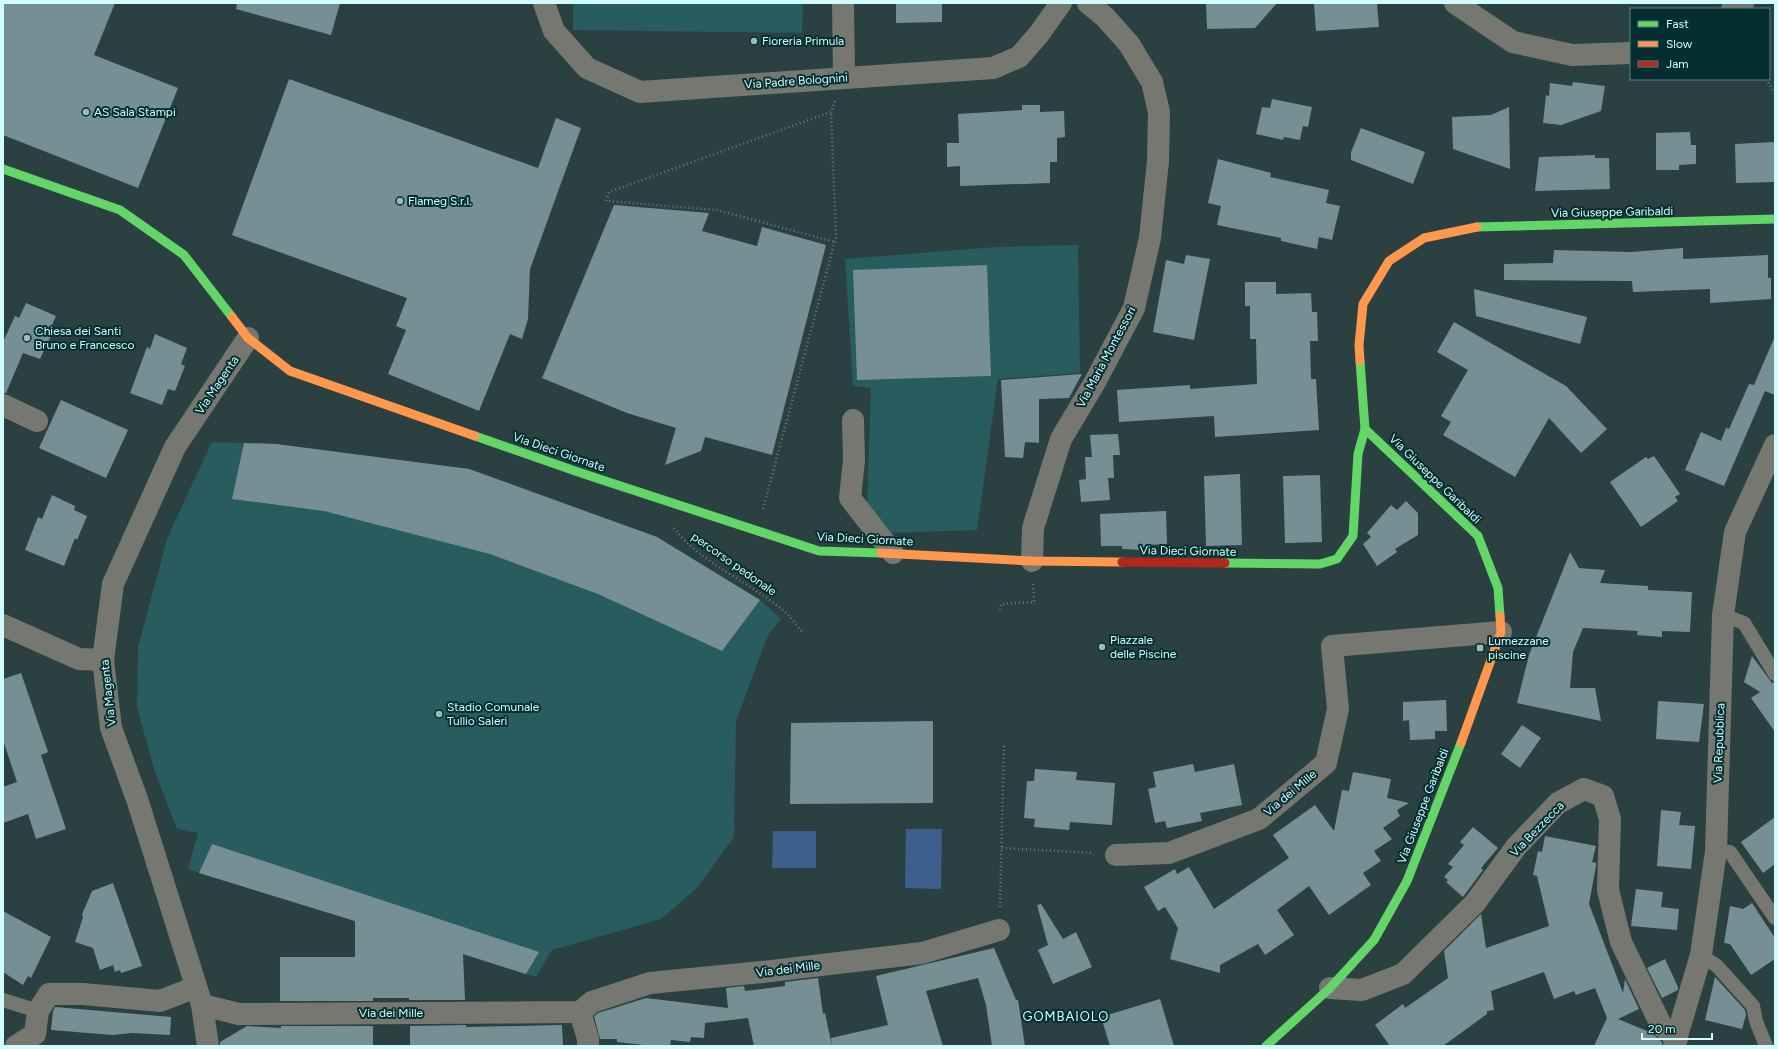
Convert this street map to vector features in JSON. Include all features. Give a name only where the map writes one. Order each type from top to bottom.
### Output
[{"type":"street","name":"Via Padre Bolognini","points":[[544,3],[554,31],[587,68],[640,92],[993,68],[1019,57],[1039,34],[1061,3]]},
{"type":"street","points":[[843,3],[844,77]]},
{"type":"street","name":"Via Maria Montessori","points":[[1032,560],[1033,528],[1061,439],[1095,382],[1134,308],[1150,238],[1158,161],[1159,112],[1152,82],[1129,44],[1105,17],[1088,3]]},
{"type":"street","points":[[1455,3],[1513,42],[1572,55],[1630,53]]},
{"type":"street","points":[[1734,8],[1743,3]]},
{"type":"street","name":"Via Dieci Giornate","points":[[3,169],[120,210],[184,256],[248,338],[290,371],[581,473],[819,551],[1032,560],[1320,564],[1337,559],[1353,536],[1358,454],[1365,429]]},
{"type":"street","name":"Via Giuseppe Garibaldi","points":[[1266,1046],[1330,988],[1374,940],[1407,881],[1475,707],[1501,632],[1498,588],[1478,536],[1365,429],[1359,345],[1363,304],[1389,261],[1424,238],[1478,227],[1775,219]]},
{"type":"street","name":"Via Magenta","points":[[208,1046],[199,996],[137,799],[111,728],[103,660],[112,584],[175,448],[248,338]]},
{"type":"street","points":[[3,405],[37,421]]},
{"type":"street","points":[[853,420],[854,460],[850,498],[893,553]]},
{"type":"street","name":"Via Repubblica","points":[[1676,1043],[1701,955],[1716,851],[1722,615],[1735,532],[1774,450]]},
{"type":"street","points":[[3,625],[79,659],[103,660]]},
{"type":"street","name":"Via dei Mille","points":[[1116,855],[1169,853],[1259,819],[1326,763],[1338,709],[1332,646],[1501,632]]},
{"type":"street","name":"Via Bezzecca","points":[[1330,988],[1362,990],[1403,974],[1475,903],[1516,847],[1558,803],[1584,788],[1603,796],[1610,818],[1608,890],[1620,942],[1661,1024],[1676,1043]]},
{"type":"street","name":"Via dei Mille","points":[[199,996],[239,1014],[580,1012],[592,1002],[650,983],[762,972],[922,953],[999,930]]},
{"type":"street","points":[[16,1046],[35,1034],[38,1011],[49,994],[84,994],[160,1001],[199,996]]},
{"type":"street","points":[[580,1012],[588,1039],[588,1046]]},
{"type":"lane","points":[[1722,615],[1744,623],[1775,674]]},
{"type":"lane","points":[[1716,851],[1730,852],[1775,918]]},
{"type":"lane","points":[[1701,955],[1718,966],[1753,1006],[1756,1021],[1766,1046]]},
{"type":"lane","points":[[3,1000],[38,1011]]},
{"type":"path","points":[[769,512],[763,509],[835,242],[831,112],[844,77]]},
{"type":"path","points":[[1767,80],[1775,94]]},
{"type":"path","points":[[831,112],[609,192],[606,201],[717,210],[835,242]]},
{"type":"path","name":"percorso pedonale","points":[[674,503],[670,522],[681,537],[716,565],[787,613],[803,633]]},
{"type":"path","points":[[1000,610],[1000,604],[1034,602],[1032,560]]},
{"type":"path","points":[[999,930],[1004,742]]},
{"type":"path","points":[[1002,848],[1116,855]]},
{"type":"shaded area","points":[[573,3],[803,3],[802,33],[573,30]]},
{"type":"shaded area","points":[[1078,245],[1080,373],[998,379],[977,530],[892,533],[867,505],[871,388],[853,386],[845,259],[996,247]]},
{"type":"shaded area","name":"Stadio Comunale Tullio Saleri","points":[[212,442],[276,444],[469,469],[657,537],[760,600],[781,619],[768,635],[736,721],[734,837],[696,889],[661,919],[552,950],[536,977],[188,869],[198,833],[177,829],[154,769],[137,707],[138,647],[168,536]]},
{"type":"shaded area","points":[[906,829],[942,829],[941,889],[905,888]]},
{"type":"shaded area","points":[[773,831],[816,831],[816,868],[772,868]]},
{"type":"building","name":"AS Sala Stampi","points":[[3,3],[115,3],[94,55],[178,88],[138,188],[3,135]]},
{"type":"building","points":[[237,3],[340,3],[331,35],[236,9]]},
{"type":"building","points":[[896,3],[942,3],[942,22],[896,23]]},
{"type":"building","points":[[1206,3],[1277,3],[1255,28],[1207,29]]},
{"type":"building","points":[[1314,3],[1377,3],[1379,27],[1316,31]]},
{"type":"building","name":"Flameg S.r.l.","points":[[289,79],[538,168],[556,118],[581,128],[530,269],[528,319],[522,339],[510,334],[479,411],[388,374],[406,330],[396,326],[407,298],[232,235]]},
{"type":"building","points":[[1573,82],[1605,86],[1601,111],[1561,125],[1543,123],[1546,95],[1549,96],[1550,83],[1572,86]]},
{"type":"building","points":[[1272,99],[1312,107],[1308,127],[1303,126],[1300,140],[1284,137],[1283,140],[1256,134],[1262,107],[1270,108]]},
{"type":"building","points":[[1022,105],[1040,105],[1040,112],[1064,111],[1065,137],[1057,138],[1057,162],[1050,162],[1050,183],[960,186],[960,166],[947,167],[947,143],[959,143],[958,114],[1022,110]]},
{"type":"building","points":[[1509,107],[1510,169],[1453,149],[1452,117],[1491,115]]},
{"type":"building","points":[[1361,128],[1425,152],[1413,184],[1351,160],[1351,152]]},
{"type":"building","points":[[1690,132],[1691,145],[1696,145],[1696,164],[1679,165],[1679,170],[1656,170],[1656,133]]},
{"type":"building","points":[[1775,142],[1775,182],[1736,183],[1735,144]]},
{"type":"building","points":[[1595,155],[1595,158],[1609,158],[1610,189],[1535,191],[1539,157]]},
{"type":"building","points":[[1218,159],[1271,173],[1270,177],[1329,190],[1326,203],[1340,206],[1332,240],[1319,237],[1317,249],[1281,241],[1281,238],[1217,225],[1221,206],[1208,203]]},
{"type":"building","points":[[614,205],[709,213],[702,231],[757,246],[762,227],[826,245],[772,455],[705,437],[701,451],[665,465],[676,428],[627,413],[542,378]]},
{"type":"building","points":[[1683,248],[1683,259],[1768,255],[1768,278],[1771,278],[1771,299],[1710,303],[1710,289],[1633,292],[1632,281],[1504,280],[1504,264],[1553,263],[1554,250],[1631,252]]},
{"type":"building","points":[[1186,255],[1210,259],[1194,340],[1153,332],[1166,260],[1184,264]]},
{"type":"building","points":[[987,265],[991,376],[857,380],[853,270]]},
{"type":"building","points":[[1245,282],[1276,282],[1276,294],[1311,293],[1312,312],[1317,312],[1318,341],[1310,341],[1311,379],[1316,379],[1319,430],[1215,437],[1214,416],[1119,422],[1117,390],[1190,385],[1190,389],[1257,384],[1256,339],[1250,339],[1250,306],[1245,306]]},
{"type":"building","points":[[1474,289],[1587,317],[1580,344],[1476,316]]},
{"type":"building","name":"Chiesa dei Santi Bruno e Francesco","points":[[26,303],[56,316],[49,332],[52,334],[40,359],[23,353],[6,393],[3,393],[3,342],[15,316],[19,318]]},
{"type":"building","points":[[1454,322],[1566,386],[1607,429],[1581,453],[1549,418],[1515,477],[1443,435],[1451,422],[1441,416],[1468,370],[1437,352]]},
{"type":"building","points":[[155,334],[187,348],[181,364],[185,366],[175,391],[168,389],[162,405],[130,393],[147,347],[150,349]]},
{"type":"building","points":[[1775,336],[1775,395],[1765,391],[1724,486],[1685,470],[1701,432],[1721,441],[1726,428],[1729,429],[1749,384],[1754,385]]},
{"type":"building","points":[[1082,374],[1069,398],[1039,399],[1039,443],[1025,442],[1023,458],[1005,457],[1001,380]]},
{"type":"building","points":[[61,400],[128,430],[106,478],[39,448]]},
{"type":"building","points":[[1118,434],[1120,455],[1113,455],[1114,478],[1108,478],[1110,500],[1081,502],[1079,480],[1086,479],[1085,457],[1092,457],[1090,435]]},
{"type":"building","points":[[244,443],[276,444],[469,469],[657,537],[760,600],[722,651],[598,594],[490,554],[324,511],[232,499]]},
{"type":"building","points":[[1654,456],[1680,494],[1675,497],[1678,501],[1641,527],[1610,482],[1646,457],[1648,459]]},
{"type":"building","points":[[1240,474],[1242,545],[1206,546],[1204,476]]},
{"type":"building","points":[[1320,475],[1322,542],[1285,543],[1283,476]]},
{"type":"building","points":[[52,495],[75,506],[74,510],[87,516],[77,540],[75,538],[64,566],[25,550],[38,517],[42,519]]},
{"type":"building","points":[[1406,501],[1418,513],[1418,535],[1395,549],[1397,552],[1377,566],[1363,544],[1371,537],[1367,533],[1391,505],[1397,510]]},
{"type":"building","points":[[1166,511],[1167,544],[1147,545],[1147,549],[1143,550],[1122,549],[1122,546],[1101,546],[1100,514]]},
{"type":"building","points":[[1570,552],[1579,568],[1605,570],[1600,583],[1648,586],[1648,590],[1692,592],[1690,632],[1662,631],[1662,637],[1637,635],[1638,631],[1583,628],[1573,652],[1570,688],[1595,688],[1601,721],[1517,703],[1529,655]]},
{"type":"building","points":[[1752,656],[1772,683],[1775,682],[1775,732],[1751,698],[1760,692],[1744,682]]},
{"type":"building","points":[[21,673],[48,752],[41,755],[66,829],[36,839],[28,814],[3,823],[3,787],[17,782],[3,740],[3,679]]},
{"type":"building","points":[[1446,700],[1447,731],[1435,731],[1435,739],[1410,740],[1409,720],[1403,721],[1403,702]]},
{"type":"building","points":[[1658,701],[1704,704],[1699,742],[1656,739]]},
{"type":"building","points":[[933,721],[933,803],[790,804],[791,723]]},
{"type":"building","points":[[1522,725],[1541,738],[1520,768],[1501,754]]},
{"type":"building","points":[[1193,764],[1195,772],[1234,764],[1242,805],[1200,813],[1202,821],[1167,828],[1165,821],[1155,823],[1148,789],[1156,787],[1153,772]]},
{"type":"building","points":[[1035,769],[1077,772],[1076,780],[1115,783],[1112,825],[1070,822],[1069,830],[1034,827],[1035,819],[1024,818],[1027,781],[1034,781]]},
{"type":"building","points":[[1353,772],[1391,779],[1387,798],[1409,803],[1397,810],[1400,816],[1383,828],[1392,839],[1374,851],[1381,861],[1363,873],[1371,885],[1329,915],[1309,886],[1277,910],[1294,935],[1265,955],[1258,944],[1220,965],[1220,973],[1170,959],[1178,928],[1165,907],[1158,911],[1144,887],[1175,869],[1177,874],[1189,867],[1214,909],[1289,858],[1273,835],[1315,805],[1334,831],[1342,790],[1349,791]]},
{"type":"building","points":[[1661,810],[1681,812],[1679,825],[1695,826],[1691,869],[1657,866]]},
{"type":"building","points":[[1775,817],[1775,864],[1763,873],[1741,842]]},
{"type":"building","points":[[1473,827],[1498,848],[1481,868],[1483,870],[1463,897],[1446,882],[1448,880],[1444,877],[1453,867],[1448,864],[1464,845],[1460,842]]},
{"type":"building","points":[[1545,836],[1596,846],[1592,862],[1596,863],[1596,866],[1589,904],[1623,993],[1625,979],[1639,1009],[1618,1019],[1652,1033],[1662,1042],[1662,1046],[1594,1046],[1607,1018],[1595,988],[1576,995],[1574,991],[1554,999],[1544,972],[1491,991],[1494,1010],[1487,1011],[1487,1014],[1443,1046],[1390,1046],[1375,1025],[1403,1004],[1405,1008],[1448,978],[1444,951],[1481,914],[1486,948],[1549,926],[1537,876],[1533,875],[1538,851],[1542,852]]},
{"type":"building","points":[[212,844],[539,952],[526,974],[463,954],[465,1000],[409,1000],[409,998],[373,998],[373,1001],[280,1001],[280,957],[355,957],[355,921],[199,873]]},
{"type":"building","points":[[113,883],[142,966],[121,973],[120,970],[115,972],[113,965],[100,970],[93,948],[75,942],[83,917],[82,914],[92,891]]},
{"type":"building","points":[[1636,889],[1663,892],[1661,907],[1679,909],[1677,930],[1631,926]]},
{"type":"building","points":[[1752,903],[1775,938],[1775,959],[1751,975],[1730,944],[1724,943],[1730,906],[1743,909]]},
{"type":"building","points":[[1041,904],[1063,939],[1076,932],[1092,967],[1053,984],[1038,950],[1048,945],[1037,905]]},
{"type":"building","points":[[3,911],[51,937],[31,978],[28,976],[23,985],[3,972]]},
{"type":"building","points":[[994,948],[1016,1000],[1018,1000],[1025,1046],[992,1046],[986,1005],[978,978],[926,991],[943,1046],[832,1046],[831,1038],[888,1025],[876,976]]},
{"type":"building","points":[[1665,959],[1678,990],[1662,998],[1647,968]]},
{"type":"building","points":[[1715,977],[1745,1010],[1746,1015],[1742,1029],[1705,1020]]},
{"type":"building","points":[[818,978],[823,1014],[825,1013],[832,1046],[754,1046],[748,1018],[705,1023],[704,1038],[691,1037],[690,1042],[671,1040],[670,1046],[652,1046],[617,1042],[617,1039],[600,1039],[594,1016],[598,1013],[646,998],[728,1008],[726,988],[744,986],[745,991],[785,986],[785,982]]},
{"type":"building","points":[[1160,999],[1174,1046],[1110,1046],[1101,1017]]},
{"type":"building","points":[[55,1007],[171,1017],[170,1035],[132,1033],[113,1035],[51,1030],[53,1011]]},
{"type":"building","points":[[466,1025],[466,1027],[562,1025],[563,1046],[410,1046],[410,1026]]},
{"type":"building","points":[[247,1026],[281,1028],[281,1026],[373,1026],[373,1046],[220,1046],[220,1042]]},
{"type":"traffic: fast","points":[[3,169],[120,210],[184,255],[232,317]]},
{"type":"traffic: fast","points":[[1477,227],[1775,219]]},
{"type":"traffic: fast","points":[[1360,361],[1365,429],[1478,536],[1498,588],[1500,616]]},
{"type":"traffic: fast","points":[[1225,563],[1320,564],[1337,559],[1353,536],[1358,454],[1365,429]]},
{"type":"traffic: fast","points":[[475,436],[581,473],[819,551],[881,553]]},
{"type":"traffic: fast","points":[[1266,1046],[1330,988],[1374,940],[1407,881],[1461,743]]},
{"type":"traffic: slow","points":[[1360,361],[1359,345],[1363,304],[1389,261],[1424,238],[1477,227]]},
{"type":"traffic: slow","points":[[232,317],[248,338],[290,371],[475,436]]},
{"type":"traffic: slow","points":[[881,553],[1032,561],[1122,562]]},
{"type":"traffic: slow","points":[[1461,743],[1501,632],[1500,616]]},
{"type":"traffic: jam","points":[[1122,562],[1225,563]]},
{"type":"place","name":"Fioreria Primula","points":[[754,41]]},
{"type":"place","name":"AS Sala Stampi","points":[[86,112]]},
{"type":"place","name":"Flameg S.r.l.","points":[[400,201]]},
{"type":"place","name":"Chiesa dei Santi Bruno e Francesco","points":[[27,338]]},
{"type":"place","name":"Piazzale delle Piscine","points":[[1102,647]]},
{"type":"place","name":"Lumezzane piscine","points":[[1480,648]]},
{"type":"place","name":"Stadio Comunale Tullio Saleri","points":[[439,714]]},
{"type":"district","name":"GOMBAIOLO","points":[[1066,1016]]}]
